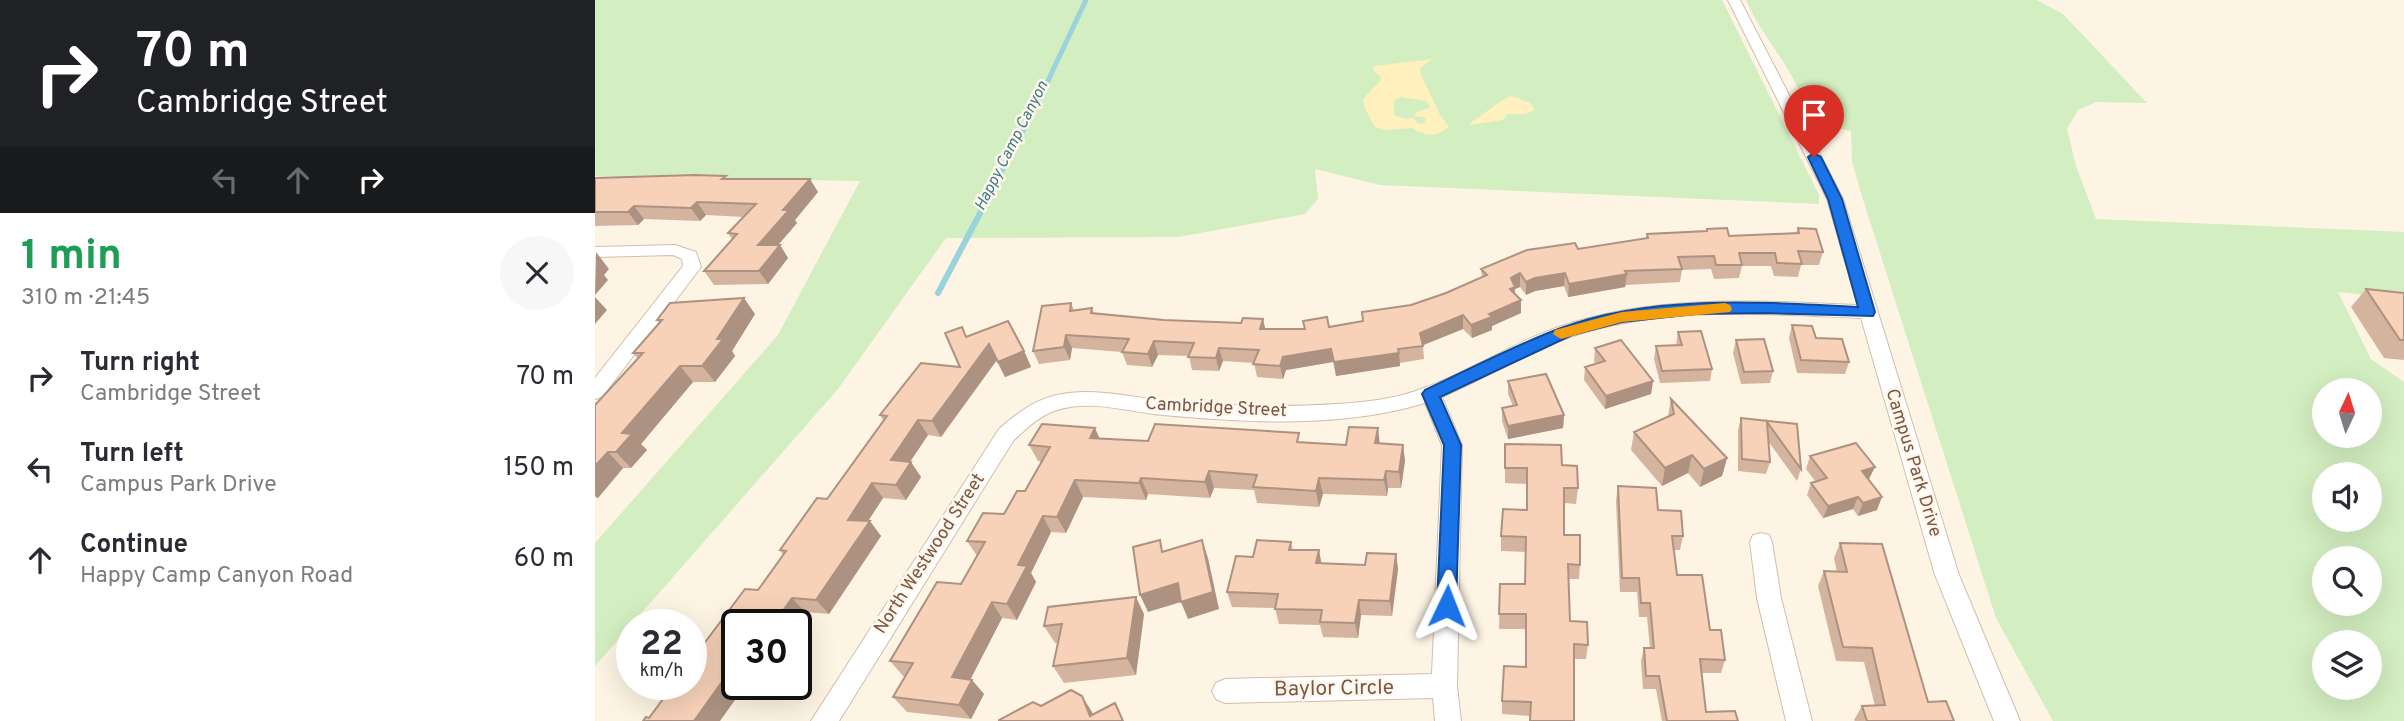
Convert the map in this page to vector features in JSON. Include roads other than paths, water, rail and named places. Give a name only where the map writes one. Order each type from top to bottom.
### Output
[{"type":"street","name":"Campus Park Drive","points":[[1734,0],[1835,199],[1947,575],[2007,721]]},
{"type":"street","points":[[595,252],[675,250],[690,256],[692,267],[595,392]]},
{"type":"street","name":"Cambridge Street","points":[[1052,404],[1082,398],[1262,414],[1327,412],[1383,405],[1431,394],[1567,331],[1622,317],[1695,309],[1763,307],[1867,312]]},
{"type":"street","points":[[1431,394],[1452,445],[1444,686],[1448,721]]},
{"type":"street","name":"North Westwood Street","points":[[824,721],[1006,436],[1024,418],[1052,404]]},
{"type":"street","points":[[1761,542],[1769,597],[1799,721]]},
{"type":"street","name":"Baylor Circle","points":[[1225,691],[1444,686]]},
{"type":"waterway","name":"Happy Camp Canyon","points":[[995,184],[1037,104],[1086,0]]},
{"type":"waterway","name":"Happy Camp Canyon","points":[[938,293],[996,183]]}]
